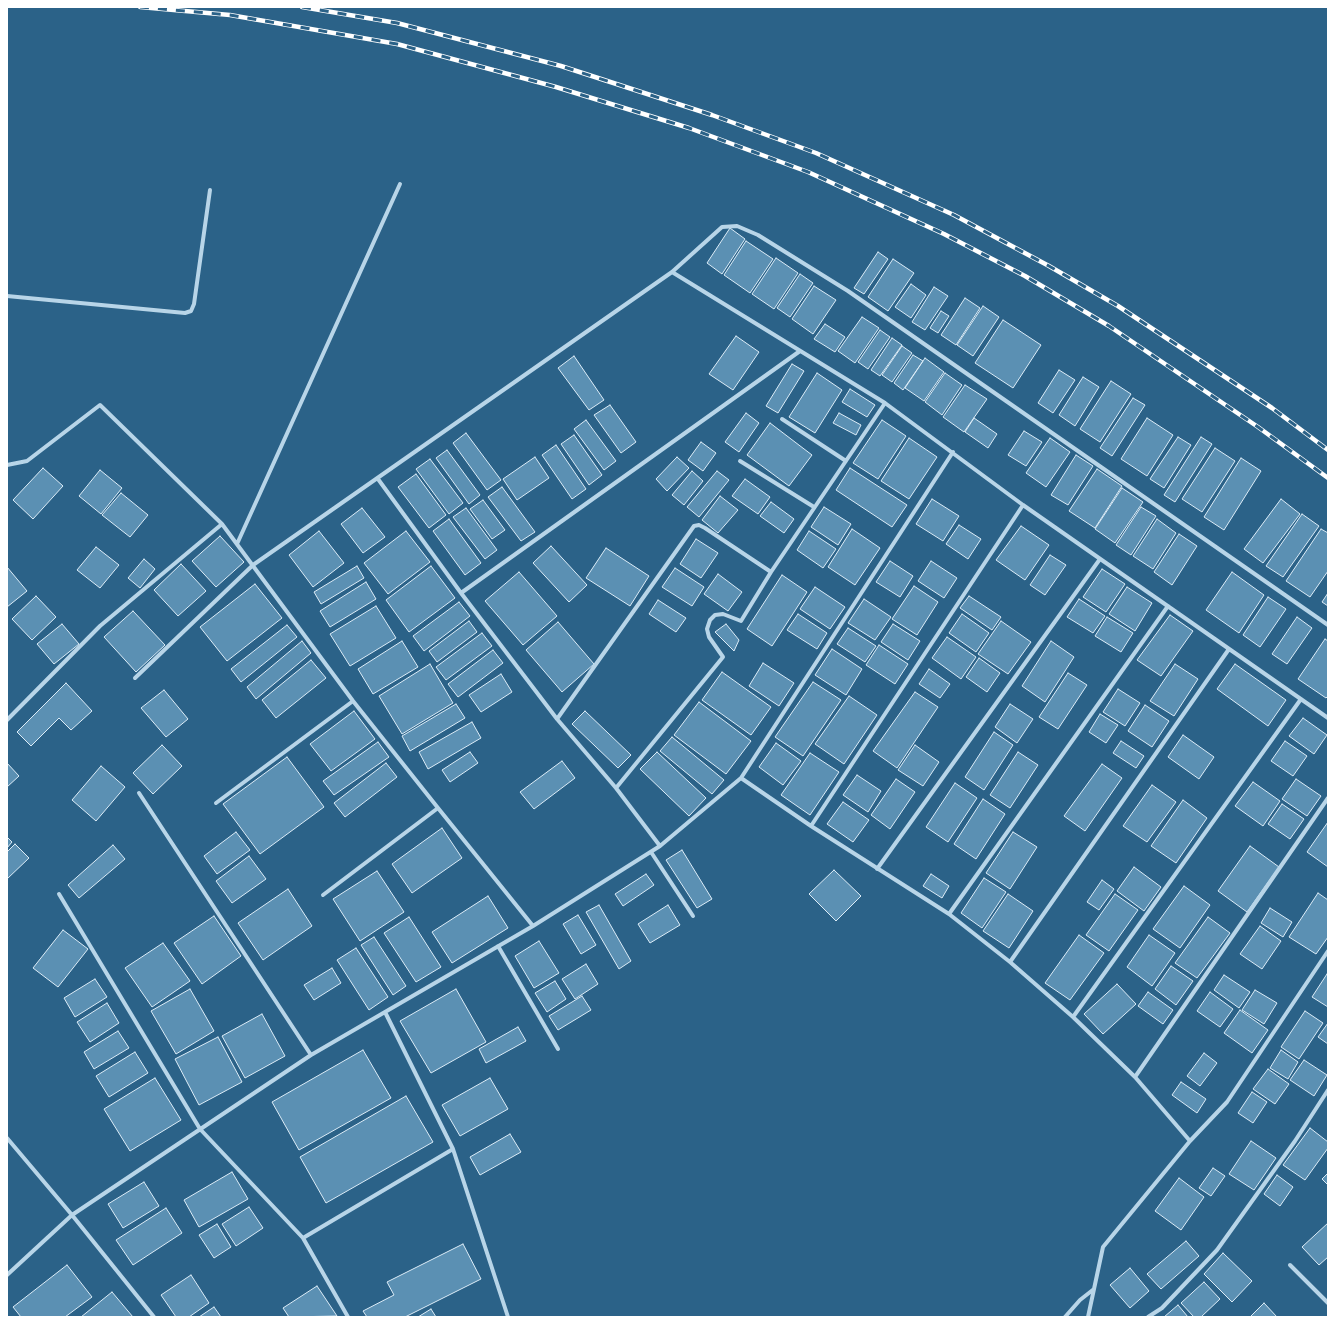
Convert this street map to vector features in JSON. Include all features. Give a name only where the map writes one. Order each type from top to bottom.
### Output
[{"type":"street","points":[[237,544],[400,184]]},
{"type":"street","points":[[7,296],[185,313],[191,311],[194,304],[210,190]]},
{"type":"street","points":[[135,678],[253,565],[672,272],[722,227],[737,226],[758,236],[848,290],[1328,625]]},
{"type":"street","points":[[672,272],[885,403],[953,452],[1023,506],[1328,718]]},
{"type":"street","points":[[461,592],[800,351]]},
{"type":"street","points":[[616,788],[723,657],[709,637],[707,629],[710,620],[715,615],[723,614],[741,621],[771,572],[885,403]]},
{"type":"street","points":[[7,465],[27,461],[100,405],[222,524],[353,701],[533,926]]},
{"type":"street","points":[[782,419],[846,461]]},
{"type":"street","points":[[7,1275],[72,1216],[200,1129],[311,1055],[533,926],[651,852],[740,778],[953,452]]},
{"type":"street","points":[[740,461],[814,507]]},
{"type":"street","points":[[378,479],[557,719],[616,788],[660,846]]},
{"type":"street","points":[[811,826],[1023,506]]},
{"type":"street","points":[[7,720],[100,626],[222,524]]},
{"type":"street","points":[[557,719],[694,526],[699,525],[705,528],[771,572]]},
{"type":"street","points":[[877,869],[1100,559]]},
{"type":"street","points":[[949,914],[1168,606]]},
{"type":"street","points":[[1010,962],[1229,649]]},
{"type":"street","points":[[1073,1017],[1301,699]]},
{"type":"street","points":[[216,803],[353,701]]},
{"type":"street","points":[[740,778],[877,869],[949,914],[1010,962],[1073,1017],[1135,1077],[1190,1141]]},
{"type":"street","points":[[139,793],[311,1055]]},
{"type":"street","points":[[1135,1077],[1328,798]]},
{"type":"street","points":[[323,895],[438,808]]},
{"type":"street","points":[[651,852],[693,916]]},
{"type":"street","points":[[59,894],[200,1129],[303,1238],[348,1317]]},
{"type":"street","points":[[498,946],[558,1049]]},
{"type":"street","points":[[1088,1317],[1103,1247],[1190,1141],[1227,1102],[1328,951]]},
{"type":"street","points":[[385,1012],[454,1149],[508,1317]]},
{"type":"street","points":[[1148,1317],[1162,1308],[1217,1250],[1295,1141],[1328,1090]]},
{"type":"street","points":[[7,1138],[154,1317]]},
{"type":"street","points":[[303,1238],[454,1149]]},
{"type":"street","points":[[1290,1265],[1328,1303]]},
{"type":"street","points":[[1065,1317],[1080,1300],[1094,1289]]},
{"type":"building","points":[[730,228],[745,239],[722,274],[707,263]]},
{"type":"building","points":[[746,241],[773,259],[750,293],[724,275]]},
{"type":"building","points":[[878,252],[888,259],[864,294],[854,288]]},
{"type":"building","points":[[776,258],[798,273],[774,309],[752,294]]},
{"type":"building","points":[[893,259],[914,273],[888,311],[868,297]]},
{"type":"building","points":[[800,274],[813,283],[790,317],[777,308]]},
{"type":"building","points":[[911,284],[926,295],[911,318],[895,307]]},
{"type":"building","points":[[814,286],[836,300],[813,334],[792,319]]},
{"type":"building","points":[[934,287],[948,296],[925,330],[912,322]]},
{"type":"building","points":[[965,298],[980,308],[956,345],[941,335]]},
{"type":"building","points":[[983,306],[999,317],[973,356],[957,345]]},
{"type":"building","points":[[941,311],[949,316],[938,333],[930,328]]},
{"type":"building","points":[[862,317],[879,328],[855,363],[838,351]]},
{"type":"building","points":[[1003,320],[1041,345],[1013,388],[975,363]]},
{"type":"building","points":[[825,324],[845,337],[835,352],[814,339]]},
{"type":"building","points":[[880,330],[890,337],[868,369],[858,362]]},
{"type":"building","points":[[736,336],[759,352],[733,390],[709,374]]},
{"type":"building","points":[[892,338],[902,345],[880,376],[871,370]]},
{"type":"building","points":[[902,346],[912,353],[892,382],[882,375]]},
{"type":"building","points":[[913,355],[923,361],[903,390],[894,383]]},
{"type":"building","points":[[574,356],[604,400],[589,410],[558,368]]},
{"type":"building","points":[[925,358],[944,372],[924,401],[905,388]]},
{"type":"building","points":[[792,364],[804,371],[778,413],[766,406]]},
{"type":"building","points":[[1059,370],[1075,380],[1053,413],[1038,403]]},
{"type":"building","points":[[817,373],[842,390],[815,433],[789,417]]},
{"type":"building","points":[[945,373],[962,385],[942,415],[925,402]]},
{"type":"building","points":[[1083,377],[1099,387],[1075,426],[1059,415]]},
{"type":"building","points":[[1111,381],[1131,394],[1100,442],[1080,429]]},
{"type":"building","points":[[965,385],[987,399],[964,432],[943,417]]},
{"type":"building","points":[[850,389],[875,405],[867,417],[842,402]]},
{"type":"building","points":[[1133,398],[1145,405],[1112,456],[1100,448]]},
{"type":"building","points":[[610,405],[636,442],[621,453],[594,415]]},
{"type":"building","points":[[746,413],[759,423],[739,452],[725,442]]},
{"type":"building","points":[[839,413],[861,425],[856,435],[833,423]]},
{"type":"building","points":[[974,418],[997,434],[988,448],[965,432]]},
{"type":"building","points":[[1147,418],[1173,435],[1147,476],[1121,459]]},
{"type":"building","points":[[586,420],[616,461],[604,470],[574,429]]},
{"type":"building","points":[[882,420],[906,436],[878,479],[853,463]]},
{"type":"building","points":[[770,423],[812,455],[789,486],[747,455]]},
{"type":"building","points":[[1024,431],[1042,442],[1026,466],[1008,455]]},
{"type":"building","points":[[466,433],[501,480],[487,490],[453,443]]},
{"type":"building","points":[[574,435],[602,475],[589,485],[561,444]]},
{"type":"building","points":[[1178,437],[1191,445],[1164,488],[1150,479]]},
{"type":"building","points":[[1201,437],[1212,444],[1175,502],[1164,495]]},
{"type":"building","points":[[909,438],[937,457],[909,499],[881,481]]},
{"type":"building","points":[[1050,438],[1070,452],[1046,487],[1026,473]]},
{"type":"building","points":[[701,442],[716,453],[703,471],[688,460]]},
{"type":"building","points":[[556,445],[586,489],[572,499],[542,455]]},
{"type":"building","points":[[1215,448],[1235,461],[1202,512],[1182,499]]},
{"type":"building","points":[[447,450],[480,495],[469,504],[436,458]]},
{"type":"building","points":[[1076,455],[1093,466],[1068,505],[1051,495]]},
{"type":"building","points":[[535,457],[549,478],[517,500],[503,479]]},
{"type":"building","points":[[677,457],[689,468],[667,491],[656,479]]},
{"type":"building","points":[[1241,458],[1261,471],[1224,530],[1204,517]]},
{"type":"building","points":[[430,459],[463,503],[449,514],[416,469]]},
{"type":"building","points":[[43,468],[63,486],[33,519],[13,500]]},
{"type":"building","points":[[850,468],[907,505],[892,527],[836,490]]},
{"type":"building","points":[[1097,469],[1122,486],[1095,528],[1069,511]]},
{"type":"building","points":[[100,470],[122,488],[101,514],[79,496]]},
{"type":"building","points":[[692,471],[703,481],[684,505],[672,495]]},
{"type":"building","points":[[717,471],[729,480],[699,517],[687,507]]},
{"type":"building","points":[[416,474],[446,515],[429,528],[398,487]]},
{"type":"building","points":[[745,479],[770,497],[758,514],[732,496]]},
{"type":"building","points":[[502,487],[535,532],[521,541],[488,497]]},
{"type":"building","points":[[1122,488],[1143,502],[1115,543],[1095,529]]},
{"type":"building","points":[[121,493],[148,515],[130,537],[102,515]]},
{"type":"building","points":[[720,496],[738,510],[718,533],[702,520]]},
{"type":"building","points":[[932,499],[959,516],[943,541],[916,524]]},
{"type":"building","points":[[1281,499],[1300,514],[1263,563],[1244,549]]},
{"type":"building","points":[[483,500],[505,530],[492,539],[470,509]]},
{"type":"building","points":[[771,502],[794,519],[784,533],[760,516]]},
{"type":"building","points":[[824,507],[851,524],[838,545],[811,527]]},
{"type":"building","points":[[1141,507],[1156,516],[1131,555],[1116,545]]},
{"type":"building","points":[[362,508],[385,537],[363,553],[341,524]]},
{"type":"building","points":[[466,508],[497,550],[485,559],[453,517]]},
{"type":"building","points":[[1302,514],[1319,526],[1283,577],[1266,566]]},
{"type":"building","points":[[449,519],[481,563],[465,575],[433,531]]},
{"type":"building","points":[[1157,519],[1176,533],[1153,569],[1133,556]]},
{"type":"building","points":[[959,525],[981,539],[968,559],[946,544]]},
{"type":"building","points":[[1021,526],[1049,545],[1025,580],[996,560]]},
{"type":"building","points":[[852,529],[880,548],[855,585],[828,567]]},
{"type":"building","points":[[1321,529],[1328,533],[1328,571],[1310,597],[1286,581]]},
{"type":"building","points":[[319,531],[344,563],[313,587],[289,555]]},
{"type":"building","points":[[406,531],[430,562],[388,594],[364,563]]},
{"type":"building","points":[[809,531],[836,549],[823,568],[797,550]]},
{"type":"building","points":[[1179,534],[1197,546],[1172,585],[1154,572]]},
{"type":"building","points":[[220,536],[244,562],[216,587],[192,561]]},
{"type":"building","points":[[696,539],[718,553],[701,578],[680,564]]},
{"type":"building","points":[[551,546],[587,585],[569,602],[533,563]]},
{"type":"building","points":[[96,547],[119,565],[100,588],[77,570]]},
{"type":"building","points":[[606,548],[649,576],[630,606],[586,578]]},
{"type":"building","points":[[1050,555],[1066,565],[1045,595],[1030,585]]},
{"type":"building","points":[[144,559],[155,569],[140,588],[128,578]]},
{"type":"building","points":[[890,561],[913,576],[900,597],[876,582]]},
{"type":"building","points":[[931,561],[957,578],[944,598],[918,581]]},
{"type":"building","points":[[181,564],[206,591],[178,616],[154,590]]},
{"type":"building","points":[[357,566],[364,578],[321,604],[314,592]]},
{"type":"building","points":[[431,566],[455,598],[409,632],[386,600]]},
{"type":"building","points":[[7,567],[27,591],[7,607]]},
{"type":"building","points":[[675,568],[704,587],[692,606],[662,587]]},
{"type":"building","points":[[1102,569],[1125,584],[1106,612],[1083,597]]},
{"type":"building","points":[[519,572],[557,616],[523,645],[485,601]]},
{"type":"building","points":[[1232,572],[1264,595],[1239,633],[1206,610]]},
{"type":"building","points":[[718,574],[742,592],[728,611],[704,594]]},
{"type":"building","points":[[782,575],[807,592],[772,646],[747,629]]},
{"type":"building","points":[[366,582],[376,599],[330,627],[320,611]]},
{"type":"building","points":[[255,584],[282,618],[227,661],[200,627]]},
{"type":"building","points":[[914,586],[938,602],[917,635],[892,619]]},
{"type":"building","points":[[815,587],[845,607],[830,629],[800,609]]},
{"type":"building","points":[[1127,587],[1152,603],[1135,631],[1109,614]]},
{"type":"building","points":[[1328,593],[1328,606],[1322,602]]},
{"type":"building","points":[[36,596],[56,617],[32,640],[12,619]]},
{"type":"building","points":[[969,596],[1001,617],[992,630],[960,608]]},
{"type":"building","points":[[1268,597],[1286,609],[1260,647],[1243,635]]},
{"type":"building","points":[[864,599],[891,617],[875,640],[848,623]]},
{"type":"building","points":[[1079,599],[1105,616],[1093,633],[1067,617]]},
{"type":"building","points":[[658,600],[686,618],[676,632],[649,614]]},
{"type":"building","points":[[459,602],[470,616],[424,651],[413,636]]},
{"type":"building","points":[[376,606],[396,638],[350,666],[330,634]]},
{"type":"building","points":[[133,611],[165,645],[136,672],[104,637]]},
{"type":"building","points":[[798,614],[827,633],[817,649],[787,630]]},
{"type":"building","points":[[962,614],[989,633],[976,652],[949,633]]},
{"type":"building","points":[[1170,615],[1193,631],[1161,676],[1137,660]]},
{"type":"building","points":[[1107,617],[1133,633],[1121,652],[1095,636]]},
{"type":"building","points":[[1297,617],[1312,628],[1287,664],[1272,654]]},
{"type":"building","points":[[469,621],[477,632],[437,662],[429,651]]},
{"type":"building","points":[[1001,621],[1031,642],[1008,674],[978,654]]},
{"type":"building","points":[[558,622],[594,664],[562,692],[526,650]]},
{"type":"building","points":[[62,624],[79,644],[54,664],[37,644]]},
{"type":"building","points":[[726,624],[739,640],[734,651],[715,632]]},
{"type":"building","points":[[893,624],[920,641],[908,660],[881,642]]},
{"type":"building","points":[[287,625],[297,637],[241,682],[231,669]]},
{"type":"building","points":[[848,628],[876,646],[865,662],[837,644]]},
{"type":"building","points":[[482,633],[492,646],[446,680],[436,667]]},
{"type":"building","points":[[947,637],[976,657],[961,679],[932,658]]},
{"type":"building","points":[[1325,639],[1328,641],[1328,696],[1326,698],[1298,679]]},
{"type":"building","points":[[302,641],[311,653],[256,699],[247,687]]},
{"type":"building","points":[[402,641],[418,667],[373,694],[358,669]]},
{"type":"building","points":[[1051,641],[1074,657],[1045,702],[1022,686]]},
{"type":"building","points":[[879,645],[908,664],[895,684],[866,665]]},
{"type":"building","points":[[832,649],[862,669],[846,695],[815,675]]},
{"type":"building","points":[[493,650],[503,663],[458,697],[448,684]]},
{"type":"building","points":[[979,658],[1000,673],[987,692],[966,677]]},
{"type":"building","points":[[311,660],[326,678],[276,718],[262,700]]},
{"type":"building","points":[[763,663],[794,683],[779,706],[749,686]]},
{"type":"building","points":[[430,664],[453,703],[402,734],[379,696]]},
{"type":"building","points":[[1175,664],[1198,679],[1174,716],[1150,701]]},
{"type":"building","points":[[1235,664],[1286,700],[1268,726],[1217,689]]},
{"type":"building","points":[[929,669],[950,684],[940,698],[919,684]]},
{"type":"building","points":[[722,672],[771,707],[751,735],[702,700]]},
{"type":"building","points":[[1068,673],[1087,685],[1058,729],[1039,717]]},
{"type":"building","points":[[501,674],[512,692],[481,712],[469,695]]},
{"type":"building","points":[[813,682],[841,700],[803,756],[775,737]]},
{"type":"building","points":[[66,683],[92,711],[71,730],[59,718],[31,746],[17,732]]},
{"type":"building","points":[[1118,689],[1140,703],[1125,726],[1103,712]]},
{"type":"building","points":[[164,690],[188,719],[166,737],[141,708]]},
{"type":"building","points":[[915,692],[938,707],[897,768],[873,751]]},
{"type":"building","points":[[849,696],[877,715],[844,764],[815,744]]},
{"type":"building","points":[[699,702],[751,741],[726,774],[674,735]]},
{"type":"building","points":[[456,704],[465,718],[410,751],[402,736]]},
{"type":"building","points":[[1010,704],[1033,719],[1017,743],[995,727]]},
{"type":"building","points":[[1145,705],[1169,721],[1152,747],[1128,731]]},
{"type":"building","points":[[354,711],[375,739],[331,771],[310,744]]},
{"type":"building","points":[[585,711],[631,755],[618,768],[572,724]]},
{"type":"building","points":[[1100,714],[1118,725],[1106,743],[1089,732]]},
{"type":"building","points":[[1303,718],[1327,735],[1314,754],[1289,736]]},
{"type":"building","points":[[472,722],[481,738],[428,769],[419,752]]},
{"type":"building","points":[[994,732],[1013,745],[984,790],[965,777]]},
{"type":"building","points":[[1183,735],[1214,757],[1199,779],[1168,757]]},
{"type":"building","points":[[672,737],[724,780],[712,794],[660,751]]},
{"type":"building","points":[[1121,741],[1144,756],[1136,768],[1113,753]]},
{"type":"building","points":[[1285,741],[1307,756],[1293,776],[1271,761]]},
{"type":"building","points":[[378,742],[389,757],[334,795],[323,781]]},
{"type":"building","points":[[776,743],[801,761],[783,785],[759,767]]},
{"type":"building","points":[[162,745],[182,766],[153,794],[133,773]]},
{"type":"building","points":[[915,745],[939,762],[923,786],[898,770]]},
{"type":"building","points":[[470,752],[478,763],[450,782],[442,770]]},
{"type":"building","points":[[657,752],[706,798],[689,816],[640,769]]},
{"type":"building","points":[[1018,752],[1038,765],[1010,808],[990,795]]},
{"type":"building","points":[[810,753],[839,772],[810,815],[781,795]]},
{"type":"building","points":[[287,757],[324,807],[260,854],[223,804]]},
{"type":"building","points":[[562,761],[575,778],[534,809],[520,792]]},
{"type":"building","points":[[7,763],[19,776],[7,787]]},
{"type":"building","points":[[386,763],[397,777],[345,817],[334,803]]},
{"type":"building","points":[[1102,764],[1122,778],[1085,831],[1064,816]]},
{"type":"building","points":[[101,766],[125,787],[96,821],[72,800]]},
{"type":"building","points":[[857,775],[881,791],[868,812],[843,795]]},
{"type":"building","points":[[896,779],[915,792],[890,829],[871,815]]},
{"type":"building","points":[[1296,779],[1321,796],[1307,816],[1282,799]]},
{"type":"building","points":[[1253,782],[1280,801],[1263,826],[1235,806]]},
{"type":"building","points":[[955,783],[977,798],[948,842],[926,827]]},
{"type":"building","points":[[1152,785],[1176,802],[1147,842],[1123,826]]},
{"type":"building","points":[[983,799],[1005,814],[976,859],[954,844]]},
{"type":"building","points":[[1183,800],[1207,818],[1176,863],[1151,846]]},
{"type":"building","points":[[843,802],[869,820],[853,842],[827,824]]},
{"type":"building","points":[[1282,804],[1304,819],[1290,839],[1268,824]]},
{"type":"building","points":[[1328,822],[1328,867],[1307,852]]},
{"type":"building","points":[[442,828],[462,858],[412,893],[392,864]]},
{"type":"building","points":[[236,832],[250,850],[217,874],[204,856]]},
{"type":"building","points":[[1013,832],[1037,847],[1010,889],[986,873]]},
{"type":"building","points":[[7,837],[12,842],[7,848]]},
{"type":"building","points":[[15,844],[29,858],[7,879],[7,852]]},
{"type":"building","points":[[113,845],[125,859],[79,898],[68,885]]},
{"type":"building","points":[[1250,846],[1279,867],[1247,912],[1218,891]]},
{"type":"building","points":[[682,850],[712,899],[697,908],[666,860]]},
{"type":"building","points":[[249,856],[266,879],[232,903],[216,881]]},
{"type":"building","points":[[1134,867],[1161,887],[1144,911],[1117,891]]},
{"type":"building","points":[[834,870],[861,896],[836,921],[809,894]]},
{"type":"building","points":[[377,871],[404,912],[360,941],[333,899]]},
{"type":"building","points":[[646,874],[654,885],[623,906],[615,894]]},
{"type":"building","points":[[931,874],[949,886],[942,898],[923,886]]},
{"type":"building","points":[[984,878],[1006,892],[982,928],[961,913]]},
{"type":"building","points":[[1102,880],[1114,889],[1099,910],[1087,902]]},
{"type":"building","points":[[1184,886],[1210,905],[1180,948],[1153,929]]},
{"type":"building","points":[[288,889],[312,926],[263,960],[238,923]]},
{"type":"building","points":[[1318,893],[1328,900],[1328,937],[1316,954],[1289,937]]},
{"type":"building","points":[[1008,894],[1033,911],[1009,948],[983,931]]},
{"type":"building","points":[[1115,894],[1138,910],[1109,951],[1086,935]]},
{"type":"building","points":[[488,896],[508,928],[452,963],[432,932]]},
{"type":"building","points":[[599,905],[631,961],[619,969],[586,912]]},
{"type":"building","points":[[668,905],[680,925],[650,943],[638,924]]},
{"type":"building","points":[[1270,908],[1292,922],[1283,937],[1261,923]]},
{"type":"building","points":[[578,915],[596,945],[581,954],[563,924]]},
{"type":"building","points":[[214,916],[241,956],[202,984],[174,943]]},
{"type":"building","points":[[409,917],[441,967],[416,982],[384,933]]},
{"type":"building","points":[[1208,917],[1230,933],[1197,978],[1175,963]]},
{"type":"building","points":[[1260,926],[1281,941],[1262,969],[1240,954]]},
{"type":"building","points":[[63,930],[88,949],[58,987],[33,968]]},
{"type":"building","points":[[1079,935],[1104,953],[1070,1000],[1045,983]]},
{"type":"building","points":[[1149,935],[1175,953],[1152,986],[1127,967]]},
{"type":"building","points":[[374,937],[406,986],[393,995],[361,945]]},
{"type":"building","points":[[539,941],[559,973],[534,988],[515,956]]},
{"type":"building","points":[[163,943],[190,981],[152,1007],[125,968]]},
{"type":"building","points":[[356,948],[388,997],[369,1010],[337,960]]},
{"type":"building","points":[[586,964],[598,984],[575,999],[562,979]]},
{"type":"building","points":[[1171,966],[1193,981],[1176,1005],[1155,989]]},
{"type":"building","points":[[332,968],[341,983],[314,1000],[304,985]]},
{"type":"building","points":[[1328,974],[1328,1007],[1312,997]]},
{"type":"building","points":[[1224,975],[1250,992],[1239,1008],[1214,990]]},
{"type":"building","points":[[95,979],[107,997],[75,1017],[64,998]]},
{"type":"building","points":[[555,981],[566,999],[547,1012],[535,993]]},
{"type":"building","points":[[1117,984],[1136,1004],[1103,1034],[1084,1014]]},
{"type":"building","points":[[190,989],[214,1031],[176,1054],[151,1011]]},
{"type":"building","points":[[456,989],[486,1042],[431,1073],[400,1021]]},
{"type":"building","points":[[1255,990],[1277,1003],[1264,1024],[1242,1010]]},
{"type":"building","points":[[1148,992],[1173,1010],[1163,1024],[1138,1006]]},
{"type":"building","points":[[1210,992],[1233,1009],[1220,1027],[1197,1011]]},
{"type":"building","points":[[582,996],[591,1010],[558,1030],[549,1016]]},
{"type":"building","points":[[107,1003],[119,1023],[90,1042],[77,1022]]},
{"type":"building","points":[[1240,1010],[1268,1030],[1252,1053],[1224,1033]]},
{"type":"building","points":[[1305,1011],[1323,1023],[1299,1059],[1281,1047]]},
{"type":"building","points":[[262,1014],[285,1056],[245,1078],[222,1036]]},
{"type":"building","points":[[1328,1023],[1328,1044],[1318,1037]]},
{"type":"building","points":[[518,1027],[526,1041],[486,1063],[479,1049]]},
{"type":"building","points":[[118,1031],[129,1048],[94,1069],[84,1052]]},
{"type":"building","points":[[218,1037],[242,1082],[199,1105],[175,1059]]},
{"type":"building","points":[[363,1050],[391,1098],[299,1150],[272,1102]]},
{"type":"building","points":[[1281,1050],[1298,1062],[1288,1079],[1270,1068]]},
{"type":"building","points":[[135,1052],[148,1073],[109,1097],[96,1076]]},
{"type":"building","points":[[1204,1053],[1217,1063],[1200,1086],[1187,1076]]},
{"type":"building","points":[[1304,1060],[1327,1075],[1314,1096],[1290,1080]]},
{"type":"building","points":[[1268,1069],[1289,1084],[1275,1104],[1253,1089]]},
{"type":"building","points":[[155,1078],[181,1120],[130,1151],[104,1109]]},
{"type":"building","points":[[490,1078],[508,1109],[460,1136],[442,1105]]},
{"type":"building","points":[[1181,1082],[1206,1099],[1197,1113],[1172,1095]]},
{"type":"building","points":[[1252,1092],[1267,1102],[1253,1123],[1238,1113]]},
{"type":"building","points":[[406,1096],[433,1142],[326,1203],[300,1157]]},
{"type":"building","points":[[1310,1128],[1328,1142],[1328,1148],[1305,1180],[1283,1165]]},
{"type":"building","points":[[510,1134],[521,1152],[480,1175],[470,1157]]},
{"type":"building","points":[[1251,1141],[1276,1158],[1254,1190],[1229,1174]]},
{"type":"building","points":[[1213,1168],[1225,1176],[1211,1196],[1199,1188]]},
{"type":"building","points":[[232,1172],[248,1199],[199,1227],[184,1200]]},
{"type":"building","points":[[1328,1173],[1328,1185],[1322,1179]]},
{"type":"building","points":[[1277,1175],[1293,1187],[1280,1206],[1264,1194]]},
{"type":"building","points":[[1179,1178],[1204,1197],[1181,1230],[1155,1211]]},
{"type":"building","points":[[144,1182],[159,1206],[123,1228],[108,1204]]},
{"type":"building","points":[[249,1207],[263,1228],[236,1246],[222,1224]]},
{"type":"building","points":[[166,1208],[182,1233],[133,1265],[116,1240]]},
{"type":"building","points":[[1328,1223],[1328,1257],[1319,1265],[1302,1247]]},
{"type":"building","points":[[217,1224],[231,1247],[214,1258],[199,1235]]},
{"type":"building","points":[[1186,1241],[1199,1256],[1161,1289],[1147,1274]]},
{"type":"building","points":[[463,1244],[481,1279],[405,1317],[367,1317],[363,1311],[394,1295],[387,1282]]},
{"type":"building","points":[[1223,1253],[1252,1281],[1232,1302],[1204,1274]]},
{"type":"building","points":[[67,1265],[92,1297],[65,1317],[21,1317],[13,1307]]},
{"type":"building","points":[[1130,1268],[1149,1291],[1130,1308],[1110,1285]]},
{"type":"building","points":[[191,1275],[209,1303],[189,1317],[176,1317],[161,1295]]},
{"type":"building","points":[[1204,1282],[1220,1299],[1201,1317],[1194,1317],[1181,1303]]},
{"type":"building","points":[[317,1286],[337,1316],[289,1317],[283,1308]]},
{"type":"building","points":[[112,1292],[133,1317],[81,1317]]},
{"type":"building","points":[[1264,1303],[1277,1317],[1250,1317]]},
{"type":"building","points":[[1178,1305],[1188,1317],[1164,1317]]},
{"type":"building","points":[[214,1307],[221,1317],[199,1317]]},
{"type":"building","points":[[431,1309],[436,1317],[418,1317]]},
{"type":"railway","points":[[140,7],[230,15],[397,44],[556,87],[689,128],[808,172],[944,234],[1025,276],[1109,326],[1258,427],[1328,478]]},
{"type":"railway","points":[[302,7],[397,23],[561,66],[712,115],[816,153],[954,215],[1049,266],[1118,306],[1272,408],[1328,450]]}]
